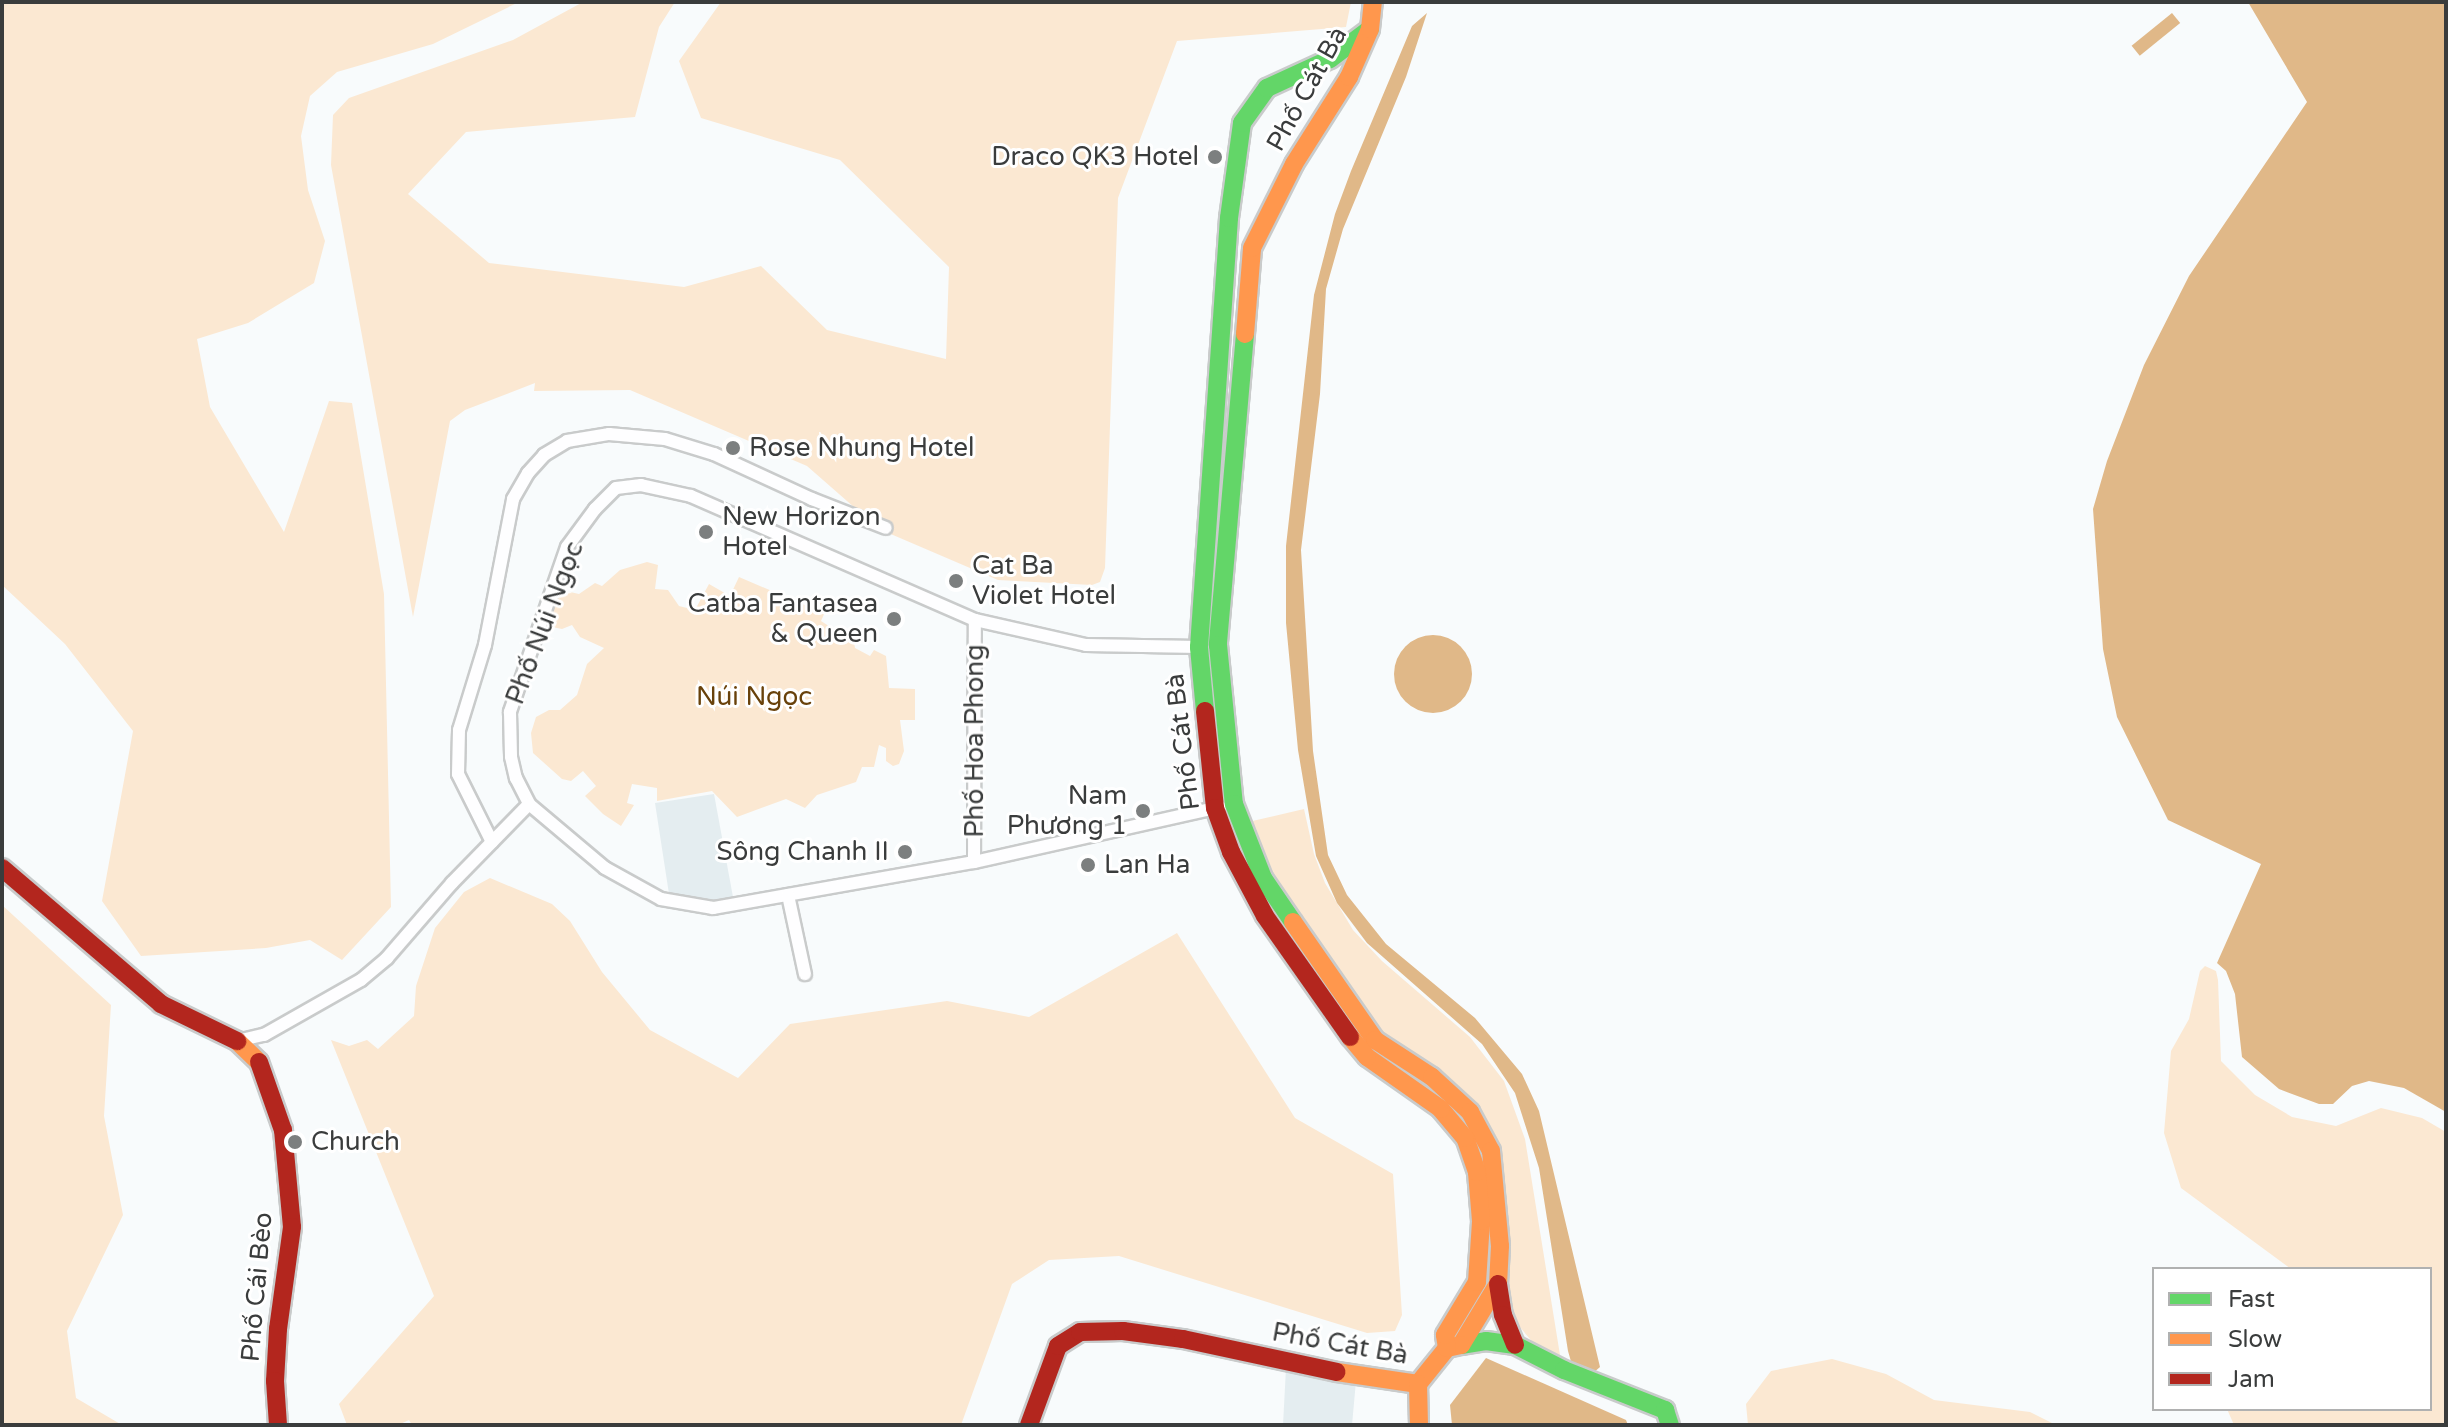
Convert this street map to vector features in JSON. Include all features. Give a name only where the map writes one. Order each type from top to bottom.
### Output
[{"type":"main road","points":[[1370,29],[1373,2]]},
{"type":"main road","name":"Phố Cát Bà","points":[[1370,29],[1330,59],[1267,88],[1242,123],[1229,218],[1199,647],[1215,808],[1222,833],[1249,887],[1330,996],[1375,1040],[1432,1077],[1470,1112],[1481,1221],[1477,1282],[1445,1335],[1454,1347]]},
{"type":"main road","name":"Phố Cát Bà","points":[[1330,996],[1263,878],[1234,804],[1218,645],[1252,248],[1294,164],[1349,77],[1370,29]]},
{"type":"main road","points":[[1217,420],[1236,422]]},
{"type":"main road","points":[[1199,647],[1218,645]]},
{"type":"main road","name":"Phố Cái Bèo","points":[[2,868],[161,1004],[237,1041],[259,1062],[283,1130],[292,1227],[278,1329],[275,1381],[278,1425]]},
{"type":"main road","name":"Phố Cát Bà","points":[[1029,1425],[1058,1346],[1080,1332],[1123,1331],[1183,1339],[1308,1367],[1418,1384],[1454,1347],[1498,1284],[1500,1246],[1491,1151],[1473,1134]]},
{"type":"main road","points":[[1477,1282],[1498,1284],[1503,1315],[1515,1345]]},
{"type":"main road","points":[[1454,1347],[1486,1341],[1515,1345],[1564,1370],[1665,1410],[1670,1425]]},
{"type":"main road","points":[[1418,1384],[1419,1425]]},
{"type":"street","points":[[492,842],[458,774],[459,730],[485,645],[513,499],[528,473],[544,455],[567,441],[609,434],[665,439],[714,454],[886,528]]},
{"type":"street","name":"Phố Núi Ngọc","points":[[1199,647],[1086,645],[975,620],[691,496],[641,485],[616,488],[595,509],[567,547],[510,712],[511,757],[516,778],[529,804],[605,868],[661,899],[713,908],[974,862],[1234,804]]},
{"type":"street","name":"Phố Hoa Phong","points":[[974,862],[975,620]]},
{"type":"street","points":[[237,1041],[264,1035],[361,980],[378,966],[529,804]]},
{"type":"street","points":[[788,895],[805,974]]},
{"type":"street","name":"Phố Cái Bèo","points":[[259,1062],[264,1035]]},
{"type":"shaded area","points":[[2248,2],[2446,2],[2446,1112],[2404,1088],[2369,1081],[2352,1086],[2333,1104],[2319,1104],[2279,1089],[2242,1057],[2235,994],[2226,971],[2217,963],[2261,864],[2168,820],[2117,717],[2103,649],[2093,509],[2107,461],[2144,365],[2189,276],[2307,102]]},
{"type":"shaded area","points":[[1427,13],[1406,77],[1343,229],[1326,289],[1320,394],[1301,550],[1313,751],[1328,855],[1347,895],[1386,944],[1475,1018],[1522,1074],[1539,1111],[1600,1367],[1592,1374],[1572,1365],[1568,1351],[1539,1168],[1515,1093],[1482,1044],[1367,943],[1337,903],[1316,856],[1298,750],[1286,623],[1286,546],[1314,295],[1335,214],[1351,171],[1412,26]]},
{"type":"shaded area","points":[[2172,13],[2180,23],[2140,56],[2132,46]]},
{"type":"shaded area","points":[[1433,635],[1448,638],[1461,646],[1469,659],[1472,674],[1469,689],[1461,702],[1448,710],[1433,713],[1418,710],[1405,702],[1397,689],[1394,674],[1397,659],[1405,646],[1418,638]]},
{"type":"shaded area","points":[[714,794],[733,897],[712,901],[669,894],[655,803]]},
{"type":"shaded area","points":[[1486,1358],[1626,1420],[1628,1425],[1452,1425],[1450,1405]]},
{"type":"shaded area","points":[[1286,1368],[1356,1381],[1352,1425],[1283,1425]]},
{"type":"green space","points":[[2,2],[519,2],[433,44],[337,72],[310,96],[301,136],[308,190],[325,241],[314,283],[248,323],[197,339],[210,407],[284,532],[329,401],[352,403],[384,594],[391,907],[342,960],[310,940],[266,948],[141,956],[102,901],[133,731],[65,644],[2,585]]},
{"type":"green space","points":[[583,2],[675,2],[659,27],[635,117],[466,132],[408,194],[489,263],[684,287],[761,266],[827,330],[946,359],[949,267],[840,160],[701,118],[679,61],[721,2],[1351,2],[1346,27],[1177,41],[1118,198],[1105,568],[1100,582],[1092,585],[998,580],[879,529],[807,466],[630,390],[534,391],[535,383],[465,410],[450,421],[413,617],[331,165],[333,115],[349,98],[513,40]]},
{"type":"green space","name":"Núi Ngọc","points":[[647,562],[658,565],[655,589],[668,590],[679,606],[695,610],[709,584],[730,596],[739,577],[814,609],[820,598],[829,603],[821,621],[854,642],[855,648],[870,656],[874,650],[886,656],[889,688],[915,689],[915,720],[900,720],[904,751],[899,764],[893,766],[886,761],[886,748],[879,745],[874,767],[862,767],[856,782],[817,795],[805,808],[786,799],[737,817],[712,791],[657,801],[657,788],[632,784],[627,803],[634,805],[621,826],[603,814],[585,796],[596,786],[583,771],[571,781],[562,779],[533,753],[531,733],[536,717],[549,710],[560,710],[577,695],[587,664],[604,648],[580,637],[572,625],[562,629],[547,626],[547,617],[557,589],[579,594],[595,583],[602,586],[620,570]]},
{"type":"green space","points":[[1304,809],[1314,854],[1325,883],[1353,930],[1382,961],[1470,1037],[1504,1081],[1525,1139],[1560,1355],[1535,1345],[1509,1314],[1492,1135],[1465,1121],[1415,1076],[1367,1044],[1290,938],[1246,869],[1235,825]]},
{"type":"green space","points":[[490,878],[552,904],[570,921],[602,972],[650,1030],[738,1078],[790,1024],[947,1001],[1029,1017],[1177,933],[1295,1118],[1393,1174],[1402,1315],[1395,1331],[1367,1333],[1119,1256],[1049,1260],[1012,1284],[961,1425],[412,1425],[409,1420],[398,1425],[347,1425],[339,1404],[434,1296],[331,1040],[349,1046],[367,1040],[378,1049],[414,1016],[416,986],[435,928],[464,892]]},
{"type":"green space","points":[[2,905],[111,1005],[104,1116],[123,1215],[67,1331],[76,1398],[122,1425],[2,1425]]},
{"type":"green space","points":[[2205,966],[2216,971],[2221,1061],[2255,1095],[2292,1117],[2336,1126],[2381,1108],[2422,1118],[2446,1132],[2446,1425],[2234,1425],[2228,1411],[2432,1411],[2432,1267],[2288,1267],[2181,1188],[2164,1133],[2171,1051],[2189,1019],[2200,971]]},
{"type":"green space","points":[[1832,1359],[1886,1374],[1934,1400],[2030,1412],[2056,1425],[1748,1425],[1746,1404],[1771,1371]]},
{"type":"traffic: fast","points":[[1205,711],[1199,647],[1229,218],[1242,123],[1267,88],[1330,59],[1370,29]]},
{"type":"traffic: fast","points":[[1245,334],[1218,645],[1234,804],[1263,878],[1293,922]]},
{"type":"traffic: fast","points":[[1461,1345],[1486,1341],[1515,1345],[1564,1370],[1665,1410],[1670,1425]]},
{"type":"traffic: slow","points":[[1245,334],[1252,248],[1294,164],[1349,77],[1370,29],[1373,2]]},
{"type":"traffic: slow","points":[[1293,922],[1375,1040],[1432,1077],[1470,1112],[1491,1151],[1500,1246],[1498,1284],[1461,1345],[1447,1348]]},
{"type":"traffic: slow","points":[[1337,1372],[1418,1384],[1447,1348],[1445,1335],[1477,1282],[1481,1221],[1477,1172],[1465,1138],[1441,1109],[1367,1057],[1350,1037]]},
{"type":"traffic: slow","points":[[237,1041],[259,1062]]},
{"type":"traffic: slow","points":[[1418,1384],[1419,1425]]},
{"type":"traffic: jam","points":[[1205,711],[1215,808],[1231,852],[1265,916],[1350,1037]]},
{"type":"traffic: jam","points":[[2,868],[161,1004],[237,1041]]},
{"type":"traffic: jam","points":[[259,1062],[283,1130],[292,1227],[278,1329],[275,1381],[278,1425]]},
{"type":"traffic: jam","points":[[1498,1284],[1503,1315],[1515,1345]]},
{"type":"traffic: jam","points":[[1029,1425],[1058,1346],[1080,1332],[1123,1331],[1183,1339],[1337,1372]]},
{"type":"place","name":"Draco QK3 Hotel","points":[[1215,157]]},
{"type":"place","name":"Rose Nhung Hotel","points":[[733,448]]},
{"type":"place","name":"New Horizon Hotel","points":[[706,532]]},
{"type":"place","name":"Cat Ba Violet Hotel","points":[[956,581]]},
{"type":"place","name":"Catba Fantasea & Queen","points":[[894,619]]},
{"type":"place","name":"Nam Phương 1","points":[[1143,811]]},
{"type":"place","name":"Sông Chanh II","points":[[905,852]]},
{"type":"place","name":"Lan Ha","points":[[1088,865]]},
{"type":"place","name":"Church","points":[[295,1142]]}]
